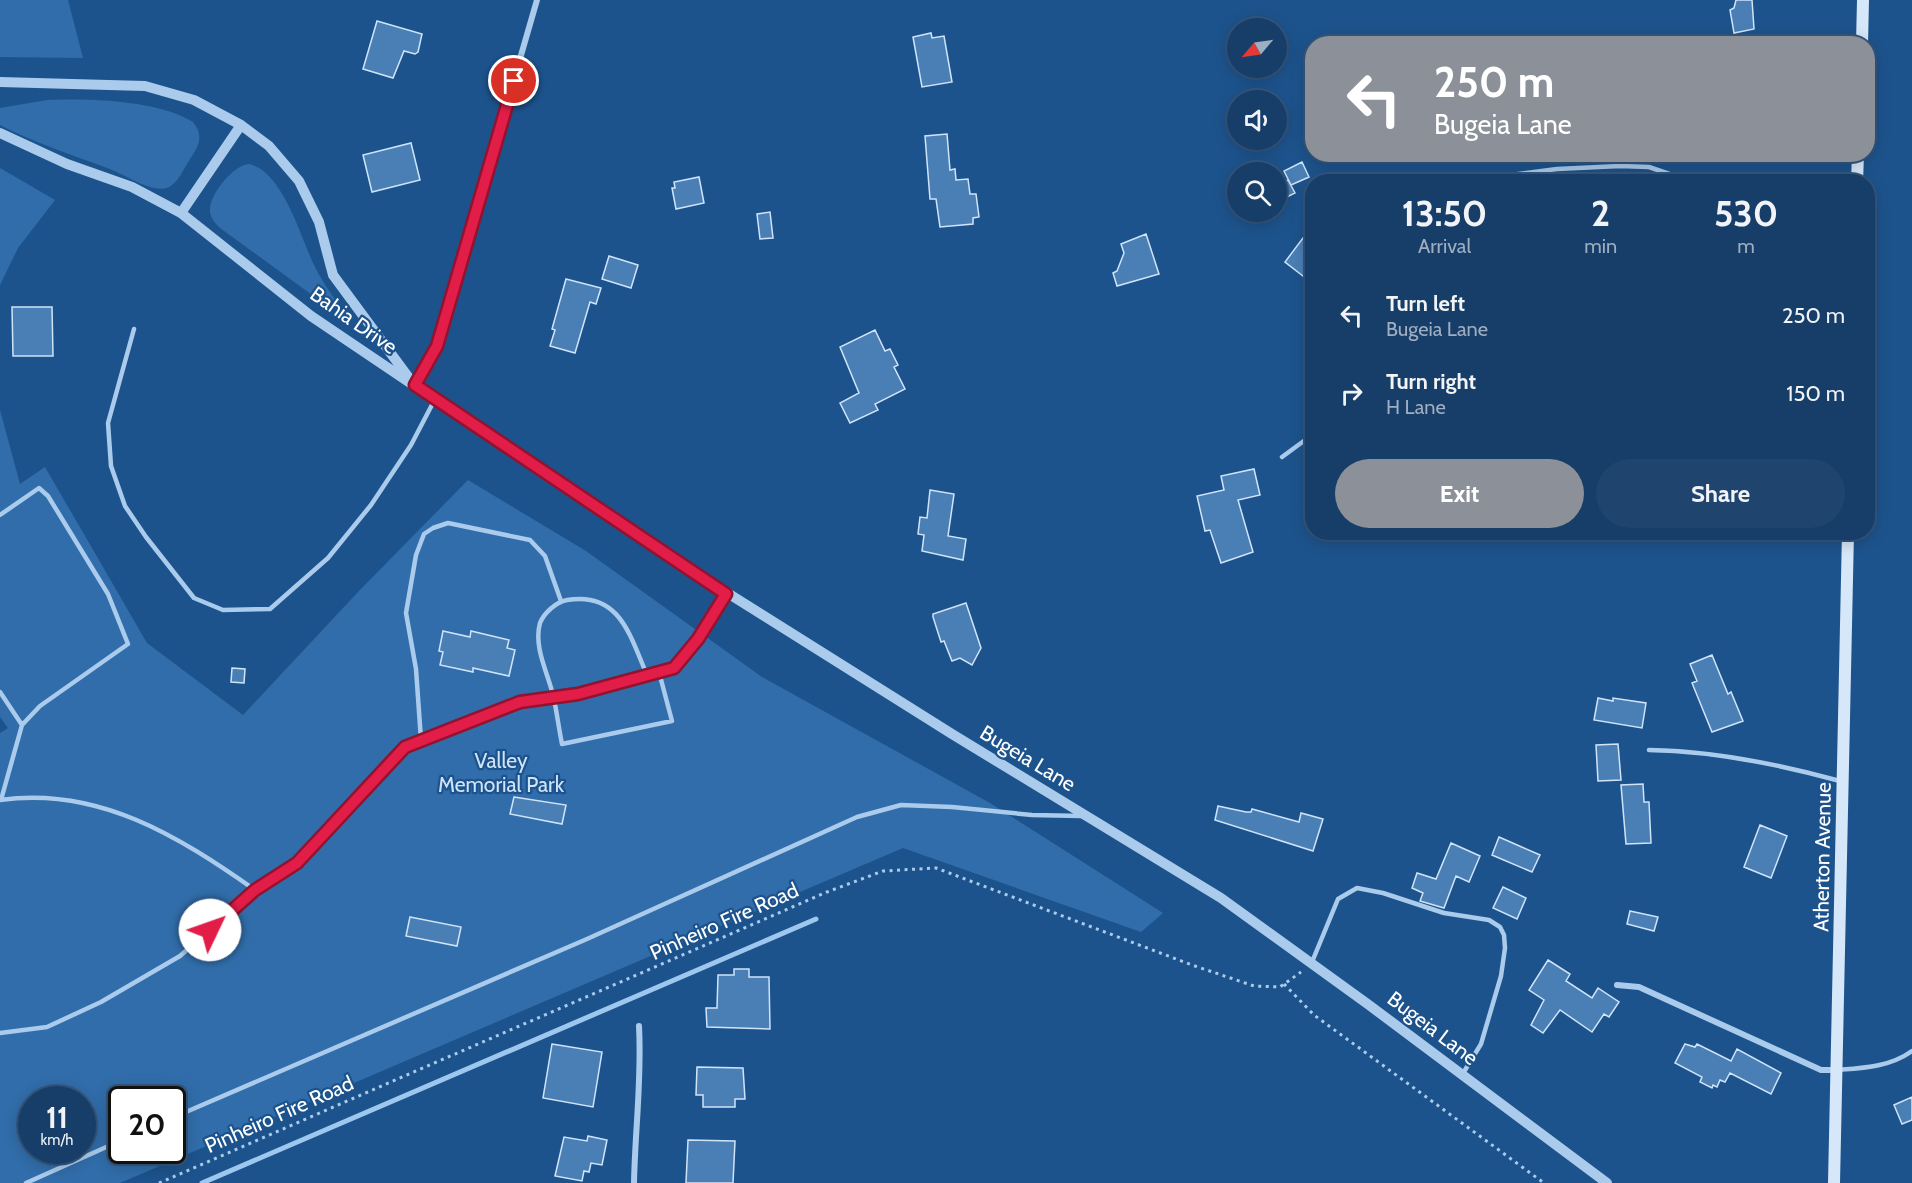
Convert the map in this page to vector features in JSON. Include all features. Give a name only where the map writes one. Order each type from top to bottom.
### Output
[{"type":"main road","points":[[1862,36],[1863,0]]},
{"type":"main road","name":"Atherton Avenue","points":[[1834,1183],[1848,540]]},
{"type":"street","points":[[415,385],[437,346],[537,0]]},
{"type":"street","name":"Bahia Drive","points":[[0,82],[145,86],[194,100],[241,125],[269,146],[299,181],[320,222],[333,275],[415,385]]},
{"type":"street","points":[[181,213],[241,125]]},
{"type":"street","name":"Bahia Drive","points":[[0,133],[68,164],[132,187],[181,213],[311,316],[415,385]]},
{"type":"street","name":"Bugeia Lane","points":[[415,385],[726,594],[1221,897],[1607,1183]]},
{"type":"street","points":[[1617,985],[1639,987],[1821,1070],[1837,1070]]},
{"type":"street","points":[[634,1183],[635,1131],[641,1073],[639,1026]]},
{"type":"lane","points":[[1518,174],[1557,169],[1620,166],[1648,167],[1669,174]]},
{"type":"lane","points":[[134,329],[108,423],[111,466],[125,506],[146,537],[194,598],[223,610],[270,609],[328,558],[371,505],[411,445],[436,399]]},
{"type":"lane","points":[[1282,457],[1305,440]]},
{"type":"lane","points":[[0,515],[39,488],[48,496],[108,594],[128,644],[40,706],[22,725],[0,800],[47,796],[88,802],[148,824],[207,856],[255,890]]},
{"type":"lane","points":[[421,740],[416,669],[406,613],[416,555],[424,534],[448,523],[530,540],[544,556],[561,601]]},
{"type":"lane","points":[[0,1034],[47,1027],[101,1002],[180,956],[255,890],[297,863],[405,747],[520,702],[578,694],[674,668],[698,639],[726,594]]},
{"type":"lane","points":[[647,675],[628,629],[616,610],[594,600],[561,601],[551,607],[540,623],[539,649],[554,698],[562,744],[672,721],[659,672]]},
{"type":"lane","points":[[0,692],[22,725]]},
{"type":"lane","points":[[1649,750],[1685,751],[1794,768],[1843,781]]},
{"type":"lane","points":[[186,1112],[608,929],[857,817],[901,806],[952,807],[1032,815],[1087,816]]},
{"type":"lane","points":[[1312,963],[1338,899],[1357,888],[1383,893],[1444,912],[1490,920],[1500,927],[1505,948],[1501,976],[1481,1044],[1462,1075]]},
{"type":"lane","points":[[1837,1070],[1887,1064],[1912,1051]]},
{"type":"lane","points":[[26,1183],[108,1146]]},
{"type":"path","name":"Pinheiro Fire Road","points":[[159,1183],[816,897],[883,871],[936,868],[1192,965],[1254,986],[1280,987],[1284,984]]},
{"type":"path","points":[[1312,963],[1284,984],[1314,1015],[1544,1183]]},
{"type":"green space","points":[[0,0],[68,0],[83,58],[0,57]]},
{"type":"green space","points":[[47,100],[102,100],[161,109],[193,122],[199,136],[198,145],[171,186],[153,188],[0,125],[0,108]]},
{"type":"green space","points":[[249,164],[261,169],[280,191],[296,221],[316,269],[338,304],[336,309],[330,308],[220,228],[213,219],[210,205],[217,190],[229,175]]},
{"type":"green space","points":[[0,168],[55,200],[18,248],[0,285]]},
{"type":"green space","name":"Valley Memorial Park","points":[[0,410],[20,484],[45,467],[147,643],[243,715],[358,592],[468,480],[586,551],[762,677],[990,803],[1163,913],[1141,932],[903,848],[186,1155],[186,1086],[108,1086],[108,1164],[164,1164],[120,1183],[0,1183],[0,733],[8,728],[0,717]]},
{"type":"building","points":[[1736,0],[1752,0],[1754,29],[1734,33],[1730,10],[1734,8]]},
{"type":"building","points":[[377,21],[422,34],[418,52],[415,54],[404,51],[393,78],[363,69]]},
{"type":"building","points":[[931,33],[932,38],[944,36],[952,82],[922,87],[913,37]]},
{"type":"building","points":[[947,134],[950,170],[955,169],[956,180],[968,179],[970,194],[976,194],[979,217],[973,218],[973,224],[940,227],[936,199],[930,199],[925,136]]},
{"type":"building","points":[[411,143],[420,180],[372,192],[363,155]]},
{"type":"building","points":[[1302,162],[1308,174],[1305,174],[1305,179],[1291,185],[1287,177],[1287,170]]},
{"type":"building","points":[[699,177],[704,203],[676,209],[672,188],[675,188],[674,182]]},
{"type":"building","points":[[1287,180],[1295,193],[1287,197]]},
{"type":"building","points":[[770,212],[773,238],[760,239],[757,214]]},
{"type":"building","points":[[1146,234],[1159,274],[1117,286],[1113,273],[1117,271],[1124,253],[1121,244]]},
{"type":"building","points":[[1305,235],[1305,278],[1285,262]]},
{"type":"building","points":[[609,256],[638,265],[631,288],[602,279]]},
{"type":"building","points":[[566,279],[601,288],[596,304],[590,302],[575,353],[550,346],[555,330],[552,329]]},
{"type":"building","points":[[12,307],[52,307],[53,356],[13,356]]},
{"type":"building","points":[[875,330],[885,351],[890,349],[898,365],[894,367],[905,389],[875,404],[878,410],[850,423],[840,403],[859,393],[840,347]]},
{"type":"building","points":[[1254,469],[1260,495],[1238,500],[1253,552],[1221,563],[1210,530],[1205,531],[1197,496],[1224,490],[1221,476]]},
{"type":"building","points":[[930,490],[954,494],[948,536],[966,539],[963,560],[922,551],[924,535],[918,534],[920,517],[927,518]]},
{"type":"building","points":[[966,603],[981,648],[972,665],[960,658],[952,661],[944,641],[941,642],[933,617],[933,614]]},
{"type":"building","points":[[443,631],[470,637],[471,631],[509,640],[507,648],[515,650],[509,676],[473,668],[473,672],[440,665],[443,652],[439,651]]},
{"type":"building","points":[[1712,655],[1728,694],[1731,692],[1743,721],[1712,732],[1692,683],[1697,681],[1690,664]]},
{"type":"building","points":[[232,668],[245,669],[244,683],[231,682]]},
{"type":"building","points":[[1598,698],[1646,703],[1642,728],[1594,720]]},
{"type":"building","points":[[1618,744],[1621,780],[1598,781],[1596,745]]},
{"type":"building","points":[[1643,784],[1644,802],[1649,802],[1651,843],[1626,844],[1621,785]]},
{"type":"building","points":[[514,797],[566,805],[562,824],[510,814]]},
{"type":"building","points":[[1218,806],[1246,812],[1251,812],[1252,809],[1299,822],[1301,813],[1323,819],[1313,851],[1215,820]]},
{"type":"building","points":[[1760,825],[1787,836],[1771,878],[1744,867]]},
{"type":"building","points":[[1499,837],[1540,855],[1532,872],[1492,855]]},
{"type":"building","points":[[1451,843],[1480,856],[1469,882],[1456,876],[1444,908],[1420,901],[1423,893],[1412,888],[1417,873],[1436,879]]},
{"type":"building","points":[[1503,887],[1526,898],[1517,919],[1493,908]]},
{"type":"building","points":[[1630,911],[1658,917],[1654,931],[1627,924]]},
{"type":"building","points":[[410,917],[461,927],[457,946],[406,936]]},
{"type":"building","points":[[1548,960],[1570,974],[1566,981],[1592,998],[1598,988],[1619,1002],[1609,1017],[1604,1014],[1592,1032],[1560,1010],[1543,1033],[1531,1025],[1544,1000],[1529,990]]},
{"type":"building","points":[[734,969],[749,969],[749,977],[769,977],[770,1029],[707,1027],[706,1008],[717,1008],[718,975],[734,975]]},
{"type":"building","points":[[552,1044],[602,1052],[593,1107],[543,1098]]},
{"type":"building","points":[[1685,1044],[1695,1047],[1697,1044],[1731,1061],[1737,1049],[1781,1073],[1771,1094],[1730,1073],[1725,1082],[1720,1080],[1717,1087],[1713,1085],[1712,1088],[1700,1082],[1702,1077],[1675,1063]]},
{"type":"building","points":[[697,1067],[743,1068],[745,1099],[735,1099],[735,1107],[703,1107],[703,1095],[696,1095]]},
{"type":"building","points":[[1912,1097],[1912,1120],[1902,1124],[1894,1105]]},
{"type":"building","points":[[588,1136],[607,1140],[602,1165],[591,1163],[589,1172],[584,1171],[582,1181],[555,1176],[564,1137],[587,1141]]},
{"type":"building","points":[[688,1140],[735,1141],[733,1183],[686,1183]]},
{"type":"waterway","points":[[202,1183],[816,919]]},
{"type":"route","points":[[210,930],[255,890],[297,863],[405,747],[520,702],[578,694],[674,668],[698,639],[726,594],[415,385],[437,346],[514,81]]}]
